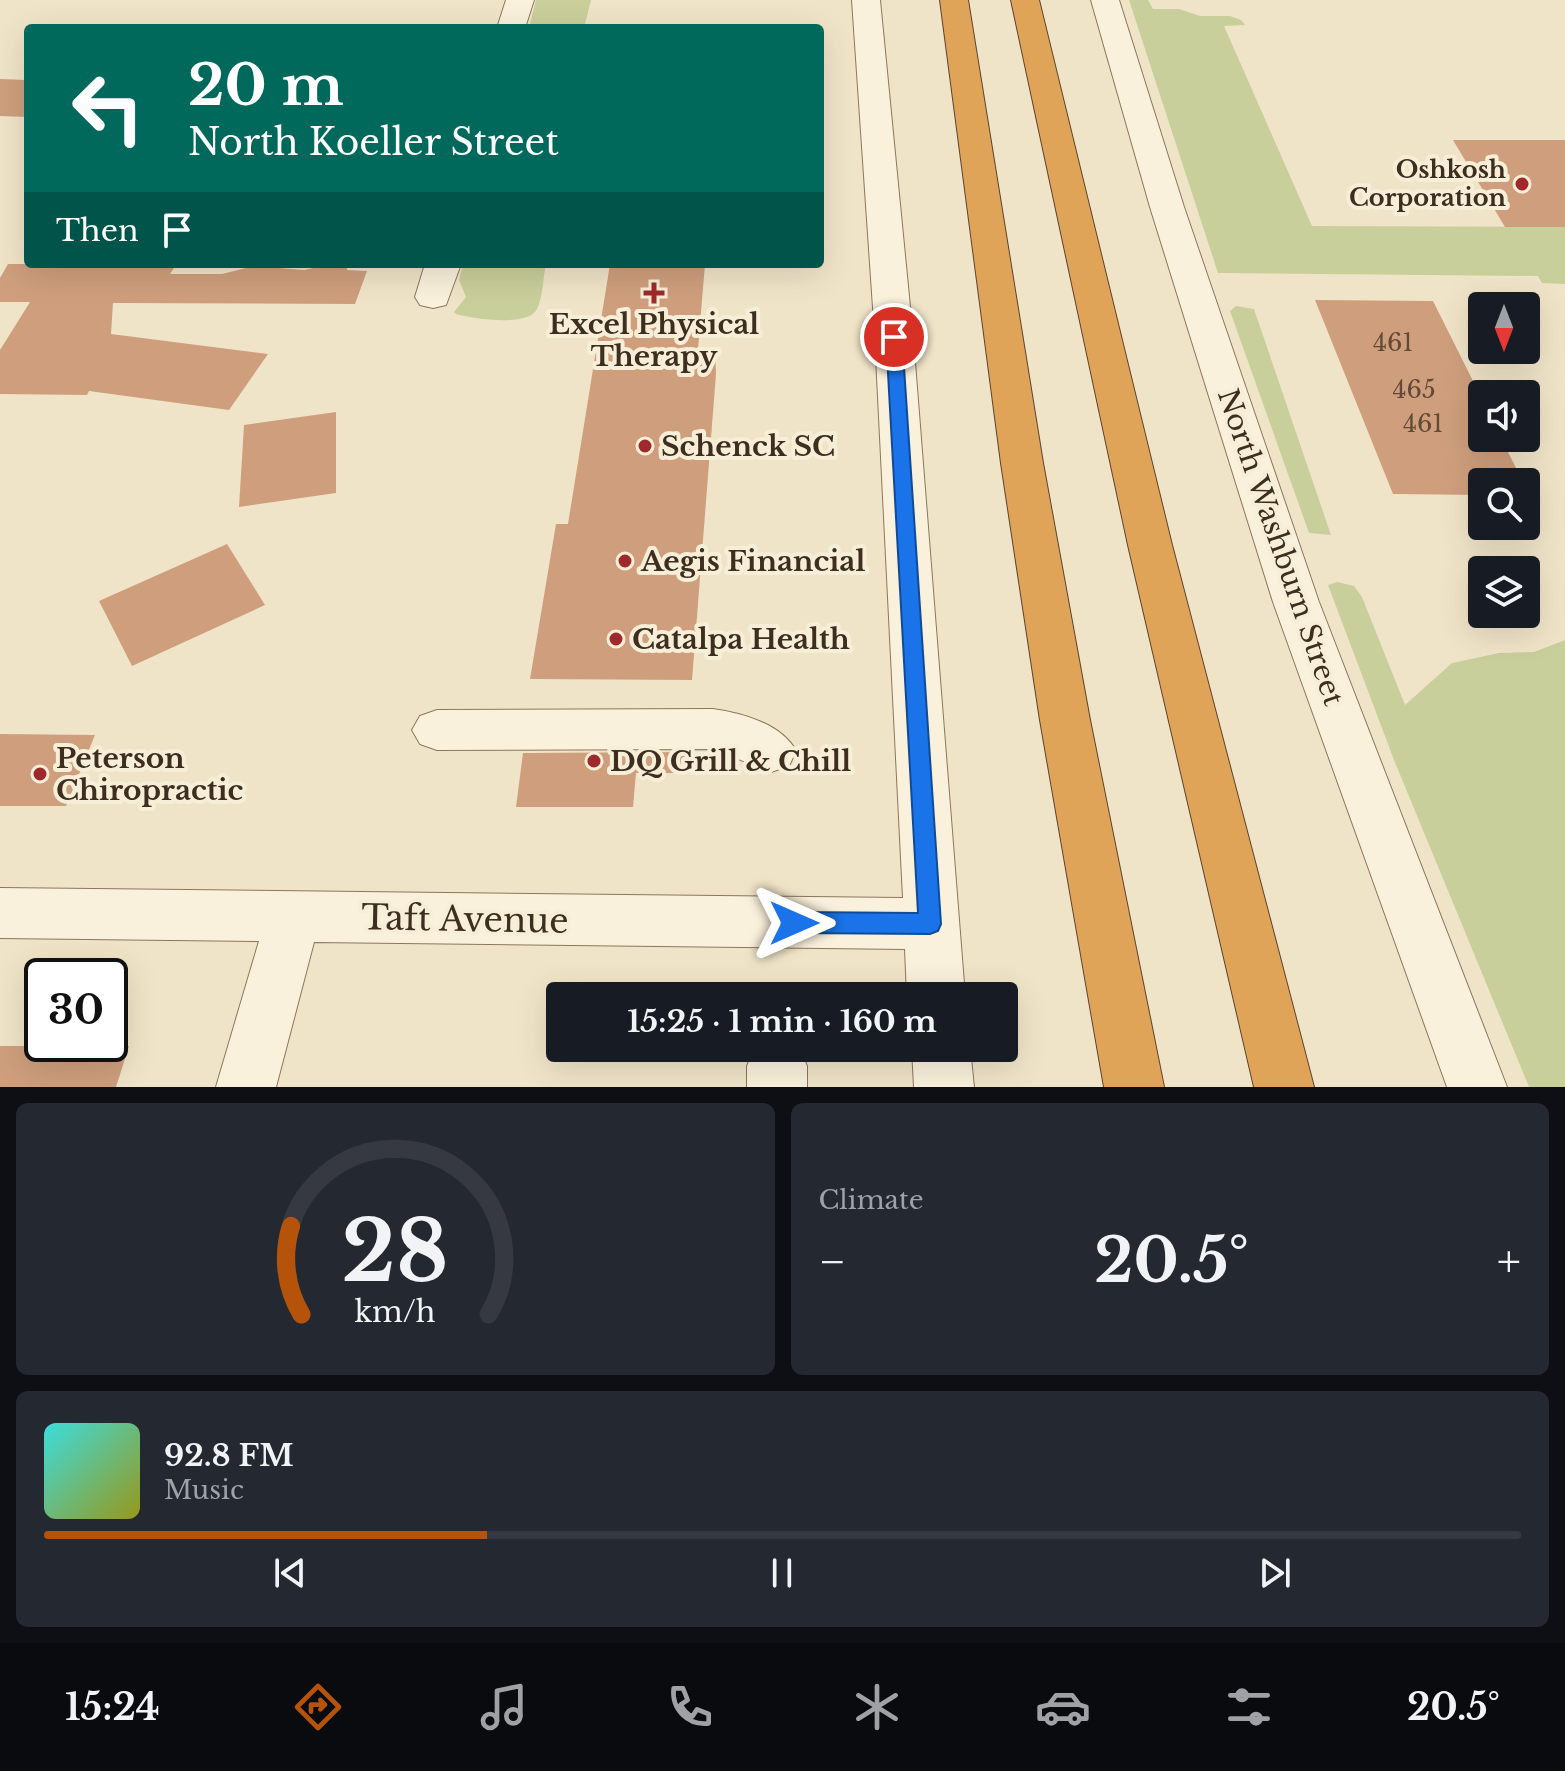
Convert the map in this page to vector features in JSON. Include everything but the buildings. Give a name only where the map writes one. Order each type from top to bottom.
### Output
[{"type":"highway","points":[[954,0],[1027,493],[1065,720],[1134,1087]]},
{"type":"highway","points":[[1025,0],[1096,325],[1191,724],[1284,1087]]},
{"type":"street","points":[[512,24],[520,0]]},
{"type":"street","points":[[866,0],[894,337],[935,982]]},
{"type":"street","name":"North Washburn Street","points":[[1105,0],[1167,207],[1296,602],[1477,1087]]},
{"type":"street","points":[[437,730],[713,729],[732,732],[771,751]]},
{"type":"street","name":"Taft Avenue","points":[[0,913],[930,924]]},
{"type":"street","points":[[246,1087],[293,918]]},
{"type":"street","points":[[942,1062],[944,1087]]},
{"type":"green space","points":[[536,0],[591,0],[585,24],[530,24]]},
{"type":"green space","points":[[1129,0],[1148,0],[1153,9],[1179,9],[1200,16],[1230,16],[1241,20],[1245,25],[1224,26],[1312,226],[1565,227],[1565,284],[1542,283],[1538,276],[1218,273]]},
{"type":"green space","points":[[462,268],[545,268],[537,309],[532,315],[512,320],[456,314],[454,312],[466,297],[459,280]]},
{"type":"green space","points":[[1236,306],[1254,309],[1331,535],[1309,533],[1230,311]]},
{"type":"green space","points":[[1337,582],[1354,586],[1362,597],[1405,705],[1452,663],[1499,653],[1534,652],[1565,640],[1565,1087],[1529,1087],[1394,760],[1328,585]]},
{"type":"place","name":"Oshkosh Corporation","points":[[1522,184]]},
{"type":"place","name":"Excel Physical Therapy","points":[[654,293]]},
{"type":"place","name":"Schenck SC","points":[[645,446]]},
{"type":"place","name":"Aegis Financial","points":[[625,561]]},
{"type":"place","name":"Catalpa Health","points":[[616,639]]},
{"type":"place","name":"DQ Grill & Chill","points":[[594,761]]},
{"type":"place","name":"Peterson Chiropractic","points":[[40,774]]},
{"type":"route","points":[[794,923],[930,924],[894,337]]}]
